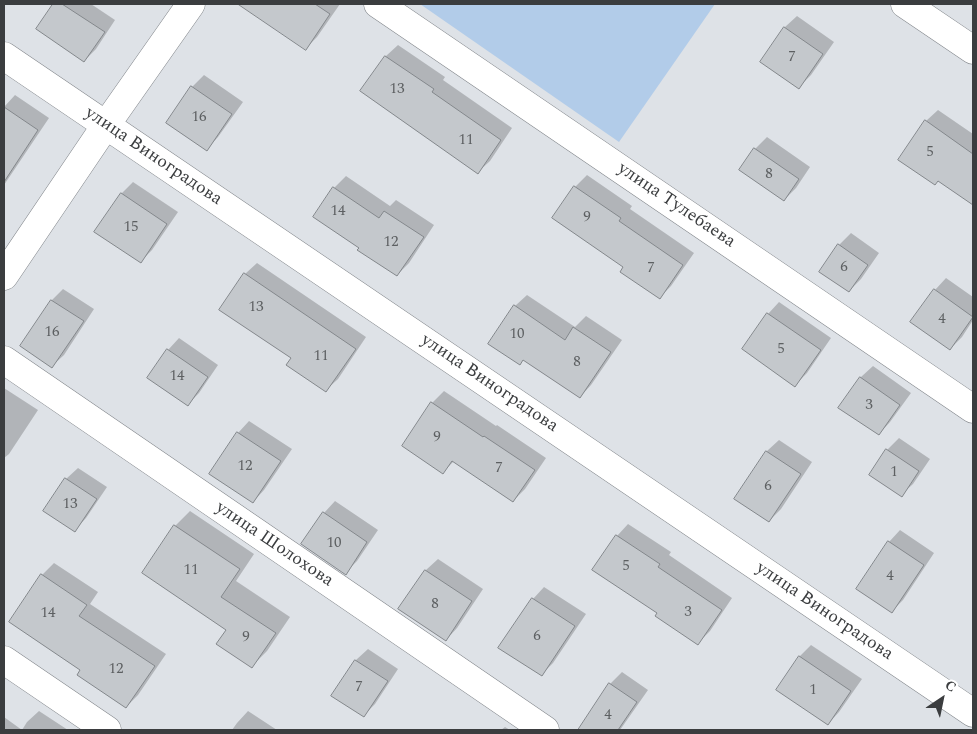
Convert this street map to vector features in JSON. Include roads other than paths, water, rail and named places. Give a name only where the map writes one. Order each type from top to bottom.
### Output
[{"type":"street","points":[[4,276],[191,4]]},
{"type":"street","name":"улица Тулебаева","points":[[378,4],[973,409]]},
{"type":"street","points":[[905,4],[973,50]]},
{"type":"street","name":"улица Виноградова","points":[[4,56],[973,713]]},
{"type":"street","name":"улица Шолохова","points":[[4,360],[545,730]]},
{"type":"street","points":[[4,660],[106,730]]}]
